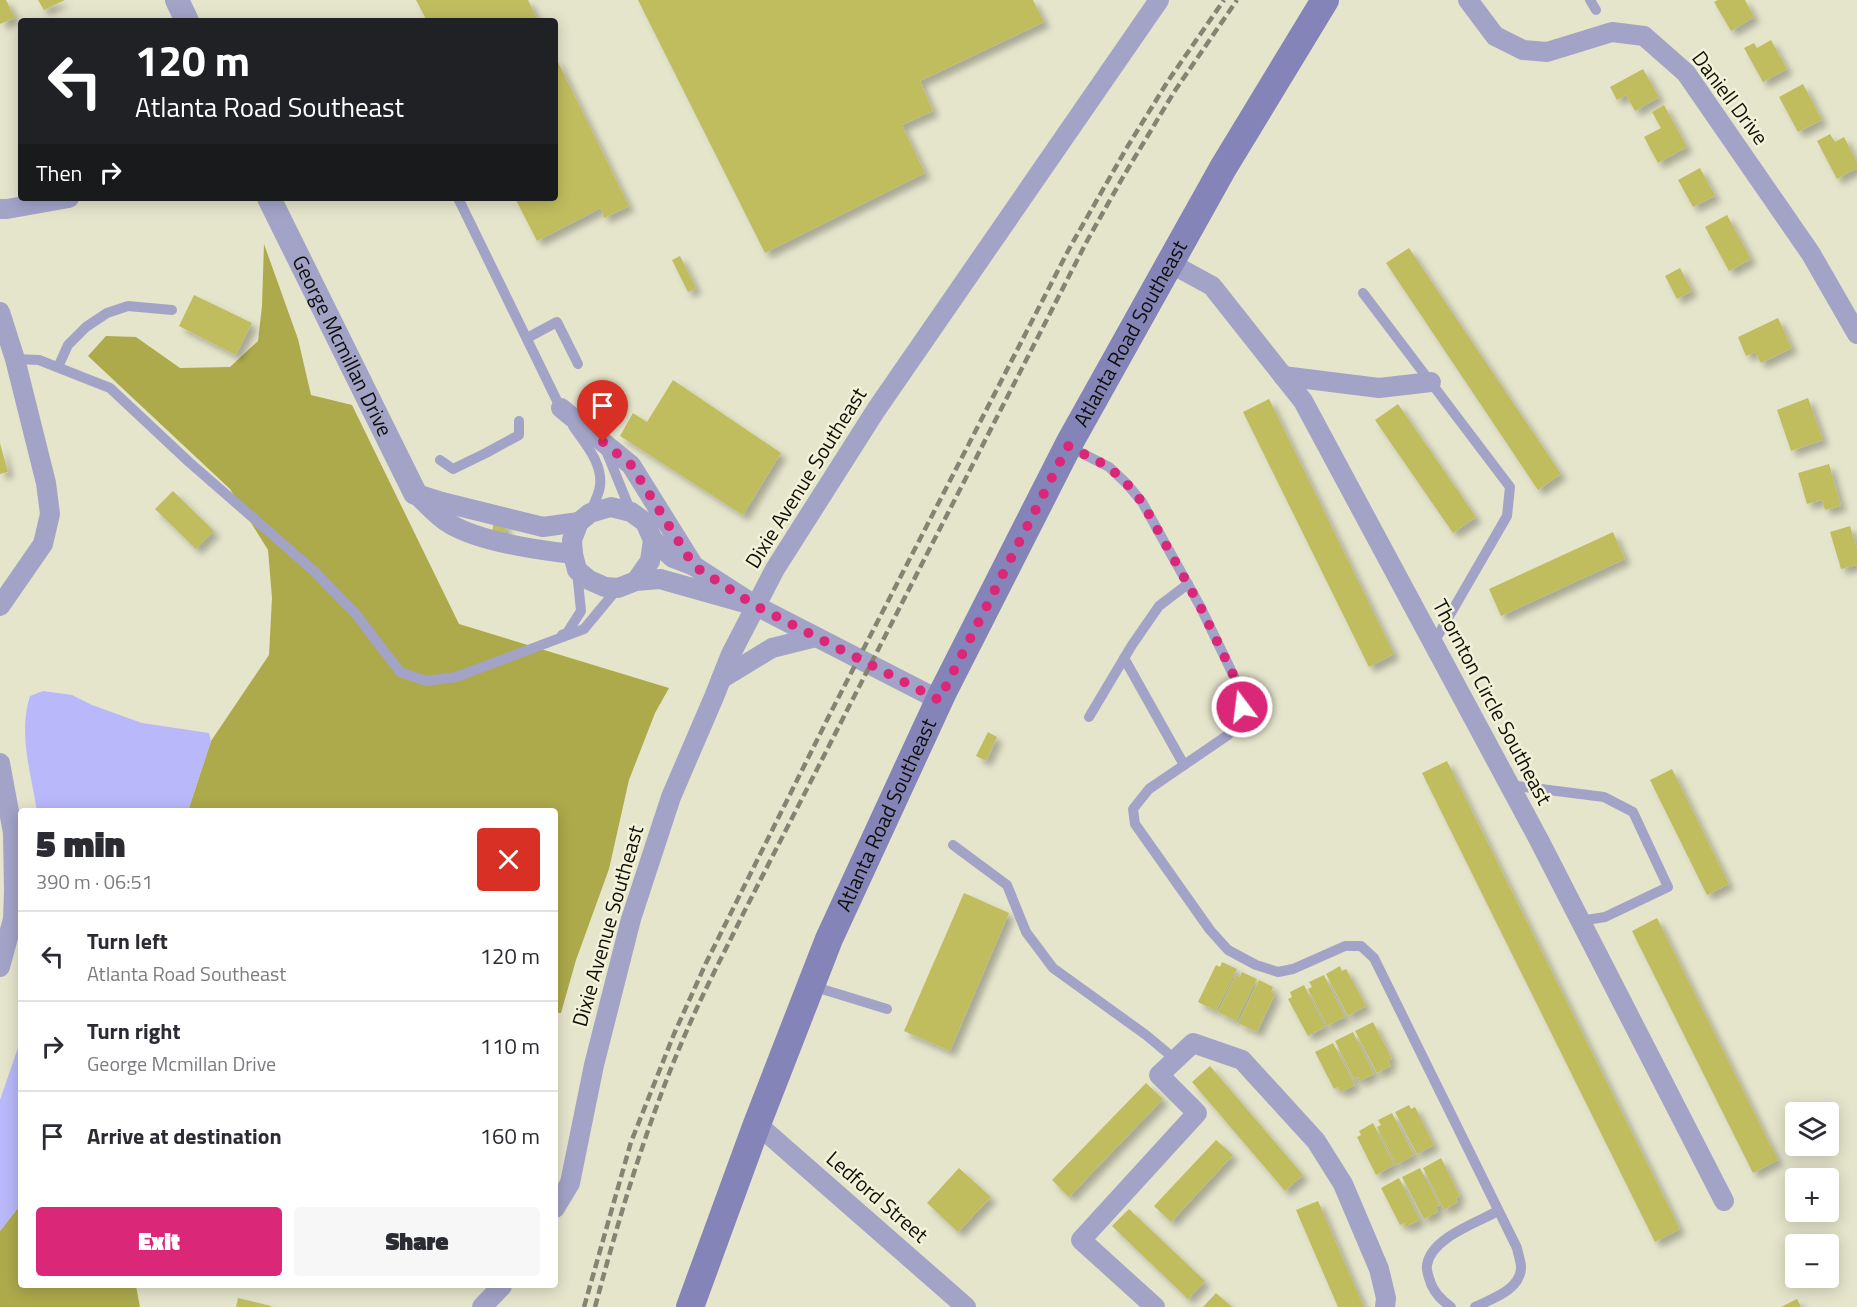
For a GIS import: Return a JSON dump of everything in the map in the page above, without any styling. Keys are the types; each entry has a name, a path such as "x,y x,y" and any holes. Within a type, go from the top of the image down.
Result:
{"main road":[{"name":"Atlanta Road Southeast","path":"690,1307 757,1124 829,939 939,700 1068,446 1223,168 1325,0"}],"street":[{"path":"177,0 186,18"},
{"name":"Dixie Avenue Southeast","path":"558,1203 570,1183 594,1065 631,919 671,797 730,654 775,569 876,410 1159,0"},
{"name":"Daniell Drive","path":"1468,0 1495,36 1523,50 1546,52 1611,32 1644,36 1686,74 1811,254 1857,334"},
{"path":"0,208 7,209 39,201"},
{"name":"George Mcmillan Drive","path":"270,201 415,493 447,523 468,533 539,550 575,562 589,580 605,587 660,579 756,606"},
{"name":"Thornton Circle Southeast","path":"1170,263 1212,286 1303,401 1509,784 1724,1201"},
{"path":"0,312 15,358 46,483 50,514 43,544 0,606"},
{"path":"1283,376 1379,388 1431,382"},
{"name":"George Mcmillan Drive","path":"561,408 631,465 694,566"},
{"path":"415,493 543,527 585,518 611,507 631,512"},
{"name":"George Mcmillan Drive","path":"631,512 645,522 653,540 673,558 694,566 756,606 939,700"},
{"path":"575,562 572,540 585,518"},
{"path":"627,585 650,561 653,540"},
{"path":"721,679 772,648 816,637"},
{"path":"0,763 13,833 14,891 12,919 0,967"},
{"path":"1147,1304 1081,1240 1197,1113 1159,1076 1193,1043 1242,1060 1316,1141 1343,1184 1379,1269 1386,1299 1385,1307"},
{"name":"Ledford Street","path":"757,1124 966,1307"},
{"path":"482,1307 500,1288"}],"lane":[{"path":"459,201 561,408 594,455 601,473 600,488 585,518"},
{"path":"1363,293 1510,487 1507,516 1434,644"},
{"path":"58,367 68,345 86,327 107,313 128,306 172,310"},
{"path":"527,338 557,322 579,364"},
{"path":"15,358 39,360 110,388 189,462 314,571 355,613 400,672 426,681 456,677 584,629 627,585"},
{"path":"440,460 453,469 486,453 519,435 519,421"},
{"path":"603,442 631,512"},
{"path":"1068,446 1109,467 1142,502 1188,585 1240,689 1242,707 1238,722 1228,735 1149,789 1133,809 1135,824 1149,847 1210,930 1228,950 1256,965 1278,972 1293,969 1345,946 1361,946 1374,958 1516,1248 1521,1268 1516,1282 1505,1293 1475,1307"},
{"path":"456,677 567,633 581,610 575,562"},
{"path":"1089,717 1124,658 1159,606 1188,585"},
{"path":"1124,658 1184,765"},
{"path":"1509,784 1604,797 1633,812 1668,887 1605,917 1580,921"},
{"path":"953,846 1007,885 1026,932 1053,968 1146,1035 1176,1060"},
{"path":"811,985 887,1009"},
{"path":"1451,1307 1443,1302 1431,1285 1426,1267 1432,1250 1444,1239 1498,1211"}],"shaded area":[{"path":"264,244 298,339 311,395 352,405 459,624 669,688 655,713 629,780 609,869 576,960 561,1013 558,1013 558,808 189,808 211,741 269,655 272,598 268,550 230,489 88,356 106,336 136,337 180,368 230,367 258,341 262,306"},
{"path":"18,1208 18,1288 136,1288 140,1307 0,1307 0,1231"}],"water":[{"path":"43,691 72,695 92,705 142,723 209,733 211,741 189,808 36,808 25,739 30,696"},
{"path":"18,1048 18,1208 0,1231 0,1100"}],"building":[{"path":"0,0 6,0 15,18 0,24"},
{"path":"38,0 65,0 44,10"},
{"path":"416,0 528,0 537,18 425,18"},
{"path":"638,0 1033,0 1044,22 920,81 933,111 902,125 925,173 765,253"},
{"path":"1745,0 1754,17 1731,31 1714,2"},
{"path":"1771,40 1787,69 1763,82 1744,48 1754,43 1757,48"},
{"path":"558,62 629,206 604,218 601,208 537,241 517,201 558,201"},
{"path":"1643,69 1659,97 1635,111 1626,95 1617,100 1610,87"},
{"path":"1803,84 1822,120 1798,132 1779,97"},
{"path":"1664,105 1687,147 1658,163 1644,137 1661,128 1652,112"},
{"path":"1830,134 1835,142 1844,137 1857,162 1857,168 1837,179 1817,141"},
{"path":"1700,168 1715,196 1693,207 1678,180"},
{"path":"1727,215 1751,259 1729,271 1705,227"},
{"path":"1409,248 1561,474 1538,490 1386,263"},
{"path":"680,256 696,288 688,292 672,260"},
{"path":"1680,268 1692,291 1677,299 1665,276"},
{"path":"194,295 252,323 236,355 179,326"},
{"path":"1778,318 1792,348 1761,363 1755,352 1746,356 1738,337"},
{"path":"673,380 781,453 743,515 620,436 633,413 647,422"},
{"path":"1808,398 1823,440 1791,451 1777,410"},
{"path":"1269,399 1394,654 1369,667 1243,412"},
{"path":"1398,404 1476,517 1453,533 1375,420"},
{"path":"0,443 8,472 0,474"},
{"path":"1829,464 1841,506 1825,510 1822,500 1807,504 1798,473"},
{"path":"173,491 214,531 196,549 155,509"},
{"path":"494,521 506,523 504,535 492,532"},
{"path":"1850,526 1857,549 1857,565 1841,569 1830,532"},
{"path":"1613,532 1625,559 1501,616 1489,589"},
{"path":"988,732 997,737 986,761 976,756"},
{"path":"1447,761 1680,1229 1655,1242 1422,773"},
{"path":"1672,769 1729,884 1707,895 1650,780"},
{"path":"964,893 1009,913 950,1051 904,1031"},
{"path":"1657,918 1778,1160 1753,1173 1632,931"},
{"path":"1222,962 1237,969 1216,1011 1198,1002 1216,965 1220,967"},
{"path":"1340,966 1342,971 1346,969 1366,1006 1348,1016 1326,974"},
{"path":"1242,972 1257,979 1236,1021 1218,1012 1236,975 1240,977"},
{"path":"1324,975 1345,1017 1327,1026 1308,989 1312,987 1309,982"},
{"path":"1259,980 1273,987 1271,992 1275,994 1257,1032 1238,1023"},
{"path":"1304,985 1325,1027 1308,1036 1288,999 1292,997 1290,992"},
{"path":"1373,1022 1392,1059 1388,1061 1391,1066 1377,1073 1355,1031"},
{"path":"1353,1032 1374,1074 1360,1081 1358,1077 1354,1079 1335,1041"},
{"path":"1333,1043 1355,1085 1341,1092 1338,1087 1334,1089 1315,1052"},
{"path":"1210,1066 1303,1175 1285,1191 1192,1082"},
{"path":"1146,1083 1163,1099 1069,1197 1052,1180"},
{"path":"1409,1105 1411,1109 1415,1107 1434,1145 1417,1154 1395,1112"},
{"path":"1392,1113 1414,1155 1396,1165 1377,1127 1381,1125 1378,1120"},
{"path":"1373,1123 1394,1165 1376,1175 1357,1137 1361,1135 1359,1131"},
{"path":"1216,1140 1233,1155 1171,1222 1154,1206"},
{"path":"1441,1158 1460,1196 1456,1198 1458,1202 1444,1210 1423,1168"},
{"path":"959,1168 991,1197 958,1232 927,1203"},
{"path":"1420,1168 1440,1205 1436,1207 1438,1212 1424,1219 1402,1177"},
{"path":"1399,1178 1420,1220 1406,1227 1404,1223 1400,1225 1381,1188"},
{"path":"1318,1201 1364,1307 1338,1307 1296,1210"},
{"path":"1129,1209 1205,1281 1188,1299 1112,1226"},
{"path":"1216,1293 1232,1307 1203,1307"},
{"path":"238,1298 271,1306 271,1307 236,1307"},
{"path":"1797,1299 1801,1307 1781,1307"}],"railway":[{"path":"584,1307 631,1142 674,1034 706,963 829,716 1069,249 1168,81 1224,0"},
{"path":"595,1307 649,1126 676,1056 710,981 1087,241 1174,92 1237,0"}],"route":[{"path":"603,442 631,465 694,566 756,606 939,700 1068,446 1109,467 1142,502 1200,606 1240,689 1242,707"}]}
